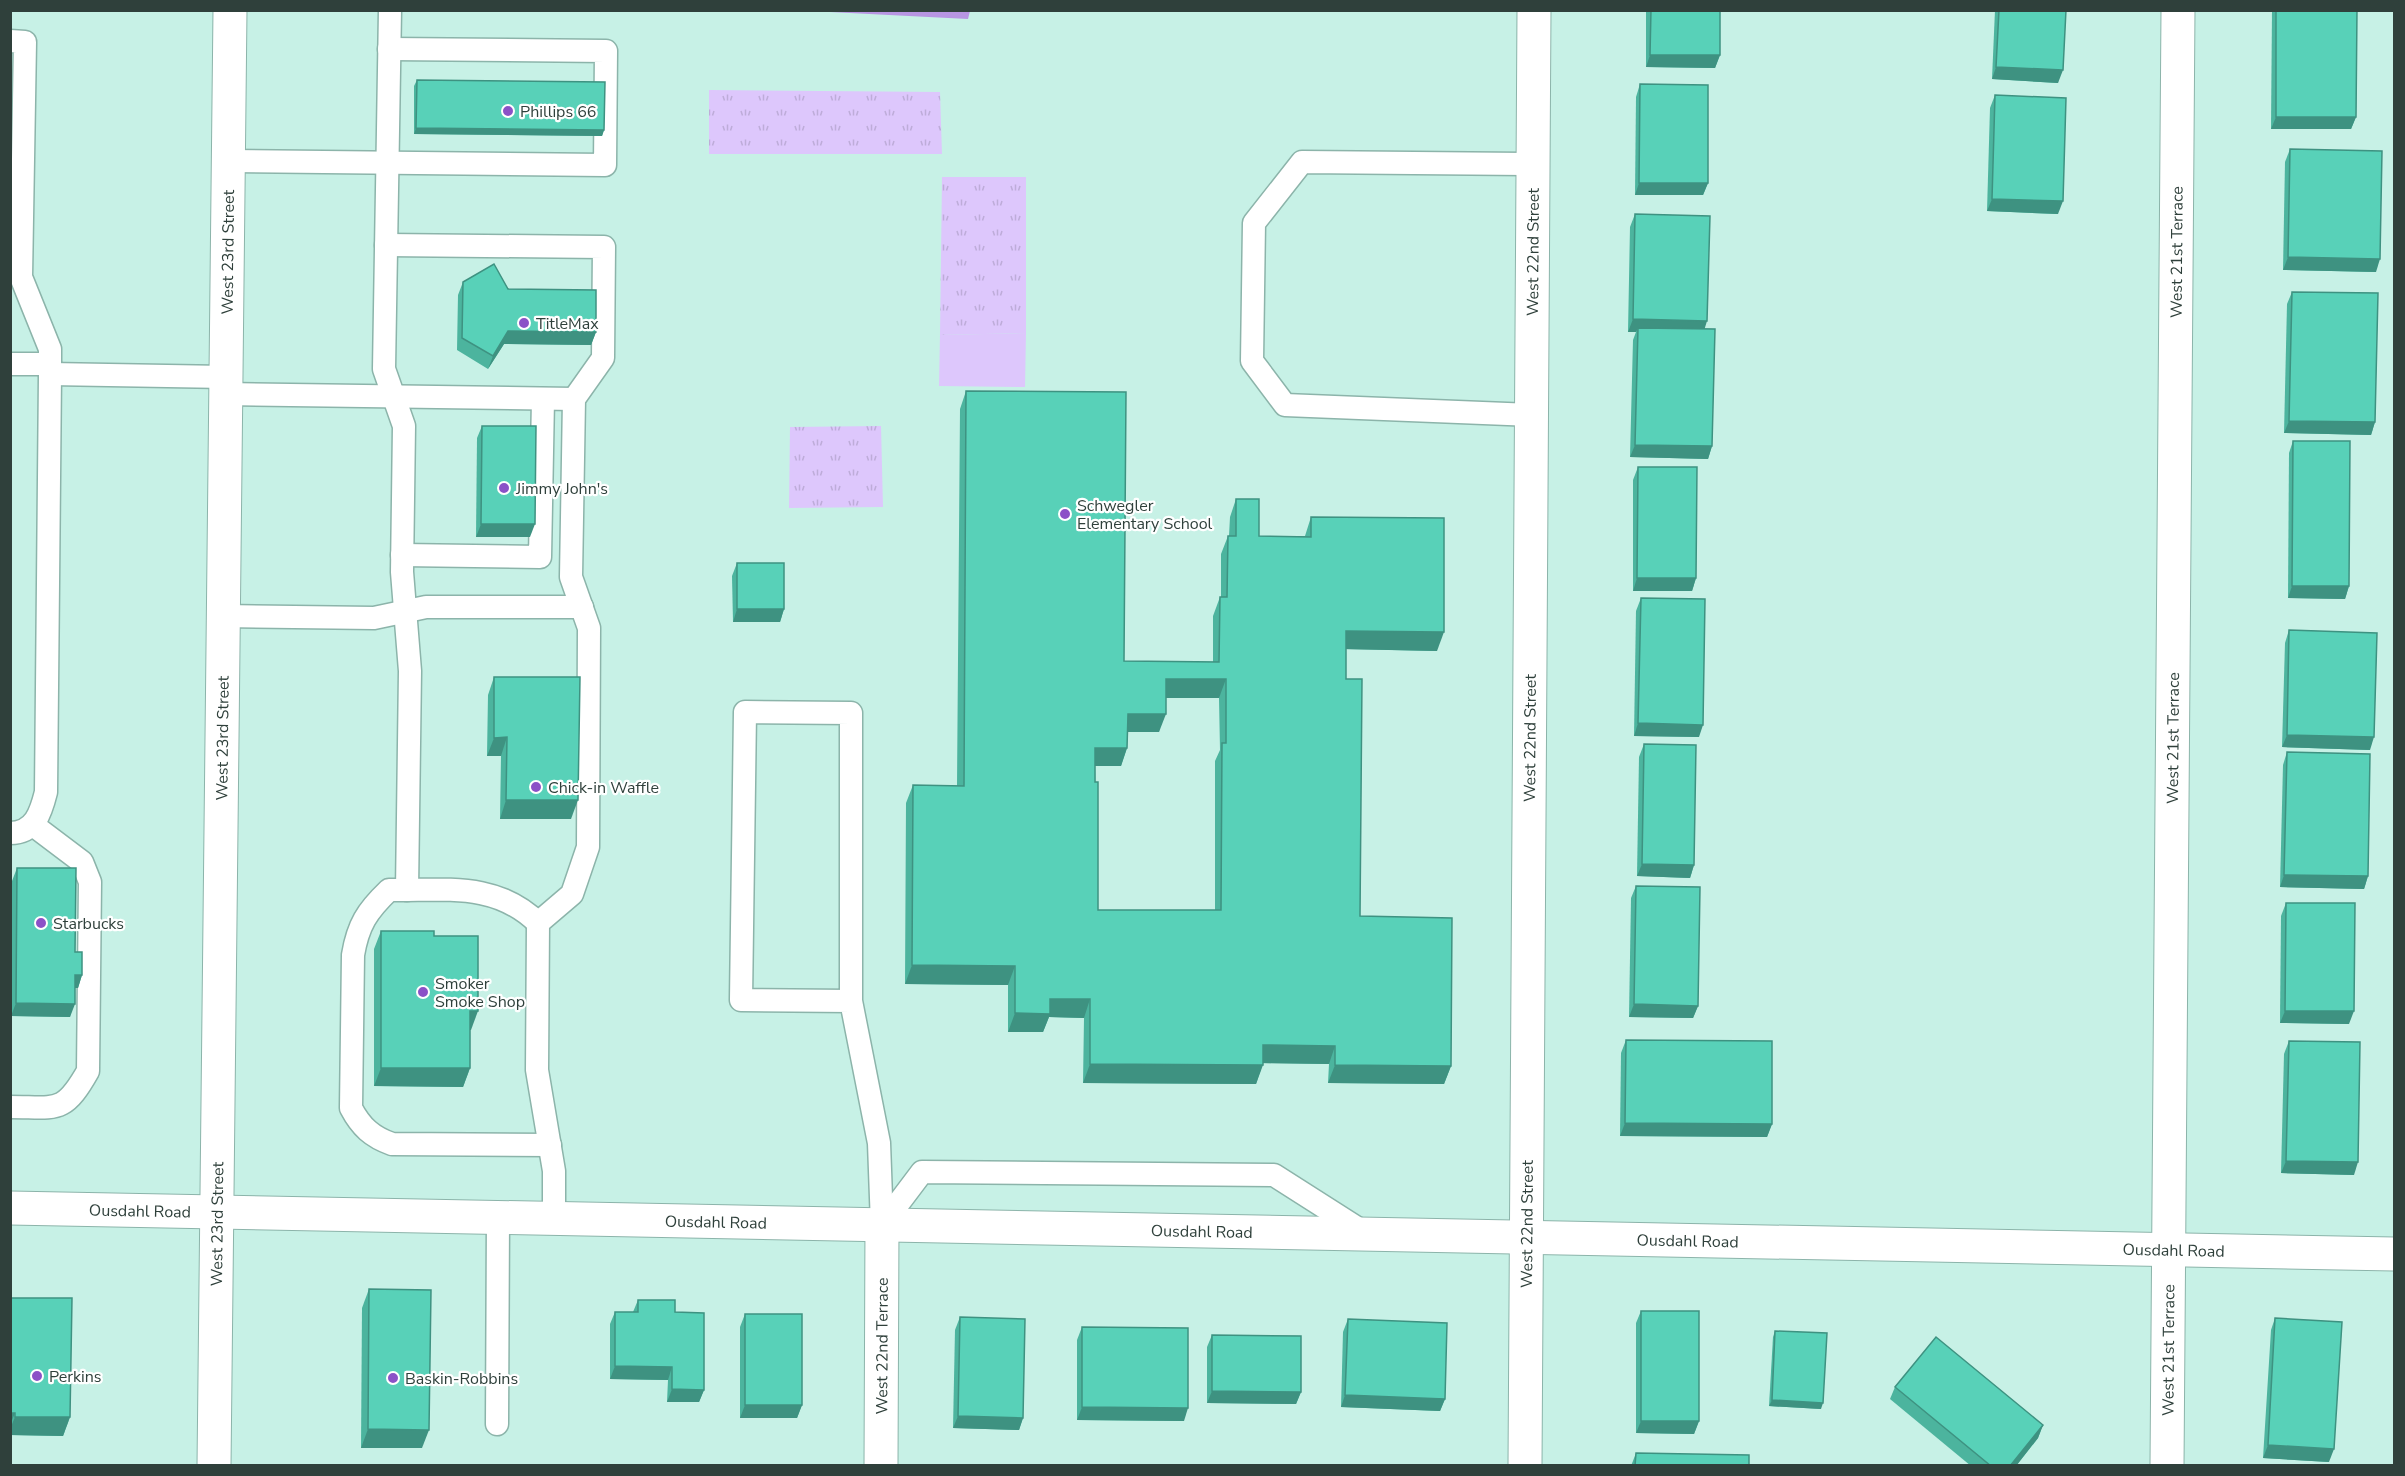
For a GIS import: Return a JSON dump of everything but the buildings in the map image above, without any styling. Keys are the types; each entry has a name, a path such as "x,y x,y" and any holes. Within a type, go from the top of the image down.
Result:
{"street":[{"name":"West 23rd Street","path":"214,1466 230,10"},
{"name":"West 22nd Street","path":"1525,1466 1534,10"},
{"name":"West 21st Terrace","path":"2167,1466 2178,10"},
{"name":"Ousdahl Road","path":"10,1208 2394,1254"},
{"name":"West 22nd Terrace","path":"880,1466 882,1225"}],"lane":[{"path":"390,10 384,369 404,426 402,555 404,611 410,672 407,890"},
{"path":"10,41 25,42 20,299 50,349 46,792 41,814 33,825 19,833 10,833"},
{"path":"228,161 605,165 606,51 389,49"},
{"path":"1531,415 1285,405 1252,361 1252,350 1254,222 1302,162 1533,164"},
{"path":"386,245 604,247 603,358 574,399 571,577 589,628 588,847 572,894 538,922"},
{"path":"10,364 226,386 394,397 574,399"},
{"path":"402,555 540,557 543,399"},
{"path":"223,616 374,618 426,607 582,607"},
{"path":"850,1001 741,1000 745,712 851,712 850,1001 879,1143 882,1225"},
{"path":"10,1107 56,1107 74,1096 88,1071 90,882 82,862 33,825"},
{"path":"550,1145 392,1144 375,1138 358,1122 351,1108 353,955 357,930 372,906 389,890 476,891 503,897 523,908 538,922 537,1070 550,1145 554,1171 554,1218"},
{"path":"882,1225 922,1172 1274,1175 1367,1234"},
{"path":"497,1424 498,1217"}],"green space":[{"path":"709,90 940,92 942,154 709,154"},
{"path":"942,177 1026,177 1026,333 940,335"},
{"path":"1026,333 1025,387 939,386 940,335"},
{"path":"881,426 883,507 789,508 790,427"}],"shaded area":[{"path":"810,11 970,11 968,19"}],"place":[{"name":"Phillips 66","path":"508,111"},
{"name":"TitleMax","path":"524,323"},
{"name":"Jimmy John's","path":"504,488"},
{"name":"Schwegler Elementary School","path":"1065,514"},
{"name":"Chick-in Waffle","path":"536,787"},
{"name":"Starbucks","path":"41,923"},
{"name":"Smoker Smoke Shop","path":"423,992"},
{"name":"Perkins","path":"37,1376"},
{"name":"Baskin-Robbins","path":"393,1378"}]}
